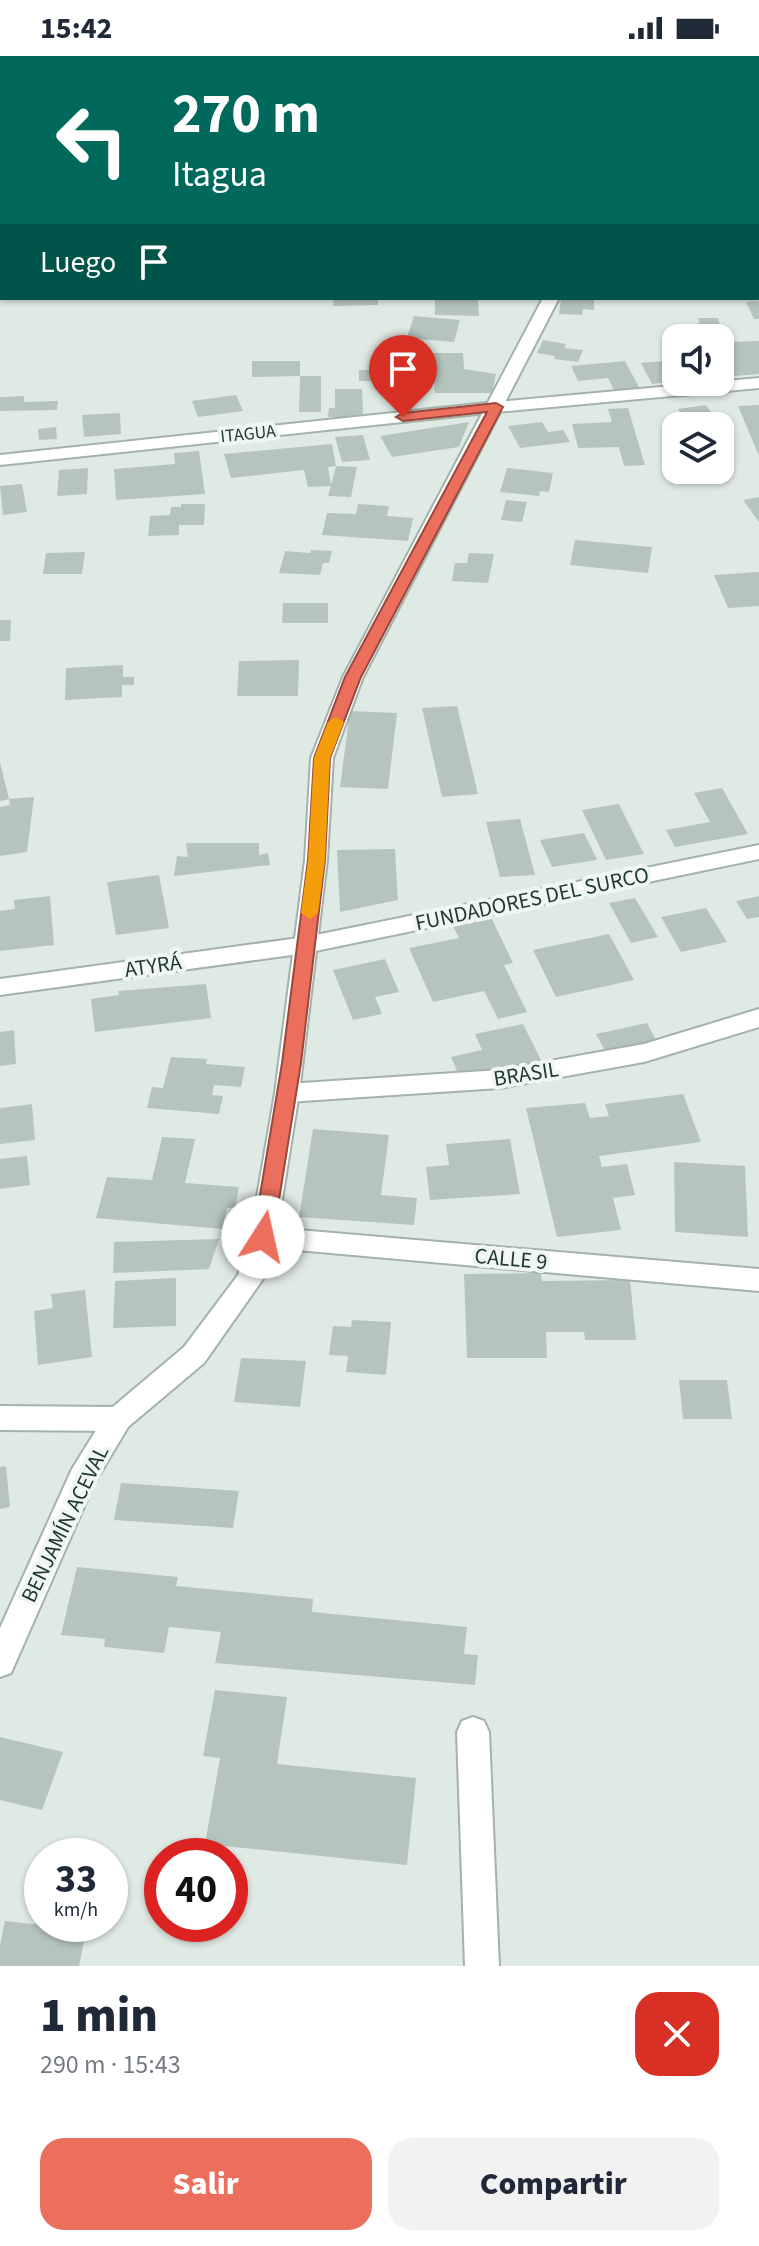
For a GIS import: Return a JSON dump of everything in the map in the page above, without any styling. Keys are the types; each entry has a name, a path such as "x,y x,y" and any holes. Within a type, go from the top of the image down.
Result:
{"street":[{"name":"BENJAMÍN ACEVAL","path":"0,1663 82,1478 118,1419 194,1355 250,1279 263,1237 287,1093 316,860 322,758 353,677 550,300"},
{"name":"ITAGUA","path":"0,460 496,407 759,383"},
{"name":"FUNDADORES DEL SURCO","path":"306,945 759,852"},
{"name":"ATYRÁ","path":"0,987 306,945"},
{"name":"BRASIL","path":"287,1093 500,1079 644,1053 759,1018"},
{"name":"CALLE 9","path":"263,1237 759,1280"},
{"path":"0,1418 118,1419"},
{"path":"473,1732 482,1966"}],"building":[{"path":"334,300 378,300 378,305 333,306"},
{"path":"435,300 478,300 479,316 435,315"},
{"path":"561,300 594,300 594,310 583,309 582,315 559,314"},
{"path":"759,301 759,319 754,319 746,302"},
{"path":"414,316 460,320 454,342 407,338"},
{"path":"698,318 718,318 720,324 700,324"},
{"path":"543,340 566,344 564,348 583,350 578,362 537,353"},
{"path":"759,341 759,374 734,376 734,342"},
{"path":"422,353 463,353 464,369 496,374 492,393 435,393 433,370 407,370 406,360 423,360"},
{"path":"252,361 300,361 300,376 252,377"},
{"path":"625,361 640,389 615,392 608,378 578,381 571,366"},
{"path":"662,361 662,383 652,384 641,363"},
{"path":"359,370 388,370 388,381 359,381"},
{"path":"300,376 321,376 321,412 299,412"},
{"path":"335,389 362,389 363,417 328,417 329,408 335,408"},
{"path":"236,395 243,411 198,417 192,401"},
{"path":"24,396 24,402 58,401 57,410 0,411 0,397"},
{"path":"706,405 711,412 680,412 678,409"},
{"path":"759,405 759,456 738,406"},
{"path":"628,408 645,465 624,466 619,447 578,448 572,424 612,422 608,409"},
{"path":"120,413 121,434 84,437 82,415"},
{"path":"469,422 459,447 392,457 380,436"},
{"path":"542,422 548,432 563,430 570,442 520,448 508,426"},
{"path":"56,427 57,439 39,440 38,429"},
{"path":"363,435 370,460 342,462 335,437"},
{"path":"332,444 336,466 328,467 331,486 308,487 304,470 231,478 224,454"},
{"path":"199,451 205,494 116,500 114,469 175,464 174,453"},
{"path":"336,466 357,467 351,497 328,496"},
{"path":"88,468 87,494 57,496 59,470"},
{"path":"507,468 553,473 549,492 540,491 539,496 500,492"},
{"path":"22,484 27,512 3,515 0,486"},
{"path":"759,497 759,522 743,500"},
{"path":"506,500 527,502 522,522 501,520"},
{"path":"181,504 205,504 204,525 179,525 179,535 148,536 150,516 170,515 171,507 181,507"},
{"path":"358,504 389,506 387,516 413,518 408,541 322,535 327,513 356,514"},
{"path":"575,540 652,547 648,573 570,565"},
{"path":"311,550 332,551 329,563 323,563 320,575 279,573 285,551 310,553"},
{"path":"85,552 82,574 43,574 46,553"},
{"path":"469,553 494,554 488,583 452,581 455,563 467,563"},
{"path":"759,572 759,606 728,608 714,575"},
{"path":"283,603 328,603 328,623 282,623"},
{"path":"0,620 11,620 10,641 0,641"},
{"path":"299,660 298,696 237,696 239,661"},
{"path":"123,665 123,677 134,677 134,685 122,685 122,697 65,700 66,668"},
{"path":"457,706 478,794 442,797 422,708"},
{"path":"350,711 397,713 388,789 340,787"},
{"path":"0,762 9,799 0,801"},
{"path":"722,788 748,834 675,847 666,830 710,822 694,793"},
{"path":"34,797 27,852 0,856 0,807 10,805 9,799"},
{"path":"619,804 644,854 606,860 582,810"},
{"path":"520,819 535,875 500,877 486,822"},
{"path":"584,833 597,860 552,867 540,840"},
{"path":"186,843 259,843 259,855 268,853 270,865 174,876 177,856 188,857"},
{"path":"395,849 398,900 340,912 337,850"},
{"path":"159,875 169,928 116,935 107,882"},
{"path":"50,896 54,945 0,951 0,911 15,909 14,900"},
{"path":"759,896 759,917 747,919 736,901"},
{"path":"635,898 658,937 631,943 609,903"},
{"path":"706,908 727,942 681,952 661,917"},
{"path":"492,919 513,963 504,965 527,1012 498,1019 484,991 433,1002 409,948 459,938 453,926"},
{"path":"609,934 634,980 556,997 533,950"},
{"path":"385,959 399,992 375,997 382,1014 353,1020 333,970"},
{"path":"206,984 211,1018 95,1032 91,999 119,995 118,991"},
{"path":"647,1023 659,1046 609,1058 596,1034"},
{"path":"523,1024 543,1064 462,1082 451,1057 482,1050 475,1034"},
{"path":"14,1030 16,1064 0,1066 0,1032"},
{"path":"171,1057 207,1059 206,1064 245,1067 241,1087 214,1085 212,1095 223,1096 219,1114 147,1108 152,1087 163,1088"},
{"path":"683,1094 701,1142 599,1156 602,1167 627,1164 635,1195 613,1198 621,1230 557,1237 526,1108 585,1103 590,1118 609,1116 605,1104"},
{"path":"32,1104 35,1140 0,1144 0,1108"},
{"path":"313,1129 389,1135 381,1195 417,1198 414,1225 299,1217"},
{"path":"162,1137 195,1139 185,1183 239,1187 235,1208 227,1208 222,1229 96,1218 107,1177 152,1180"},
{"path":"510,1139 520,1194 430,1200 426,1167 449,1165 446,1144"},
{"path":"27,1156 30,1185 0,1189 0,1159"},
{"path":"674,1162 745,1166 748,1237 675,1232"},
{"path":"219,1239 209,1269 113,1273 114,1242"},
{"path":"541,1273 542,1281 630,1280 636,1340 585,1340 584,1332 546,1332 547,1358 467,1358 464,1274"},
{"path":"176,1278 176,1326 113,1328 115,1281"},
{"path":"85,1290 92,1357 38,1365 34,1311 53,1308 51,1294"},
{"path":"352,1320 391,1322 386,1375 346,1372 348,1356 329,1355 333,1326 351,1327"},
{"path":"241,1358 306,1361 300,1407 234,1402"},
{"path":"679,1380 727,1380 732,1419 683,1419"},
{"path":"6,1466 10,1507 0,1509 0,1467"},
{"path":"121,1483 239,1491 233,1528 114,1520"},
{"path":"77,1567 178,1577 176,1586 313,1599 312,1612 467,1627 464,1654 478,1655 475,1685 215,1663 221,1632 169,1627 164,1653 104,1647 105,1639 61,1635"},
{"path":"215,1690 287,1697 277,1764 416,1778 407,1865 248,1848 248,1838 206,1838 220,1758 203,1756"},
{"path":"0,1737 63,1752 42,1810 0,1800"},
{"path":"5,1921 24,1923 24,1942 84,1942 79,1966 0,1966"}],"slow traffic":[{"path":"310,913 322,758 336,722"}],"route":[{"path":"263,1237 291,1063 316,860 322,758 353,677 496,407 403,417"}]}
